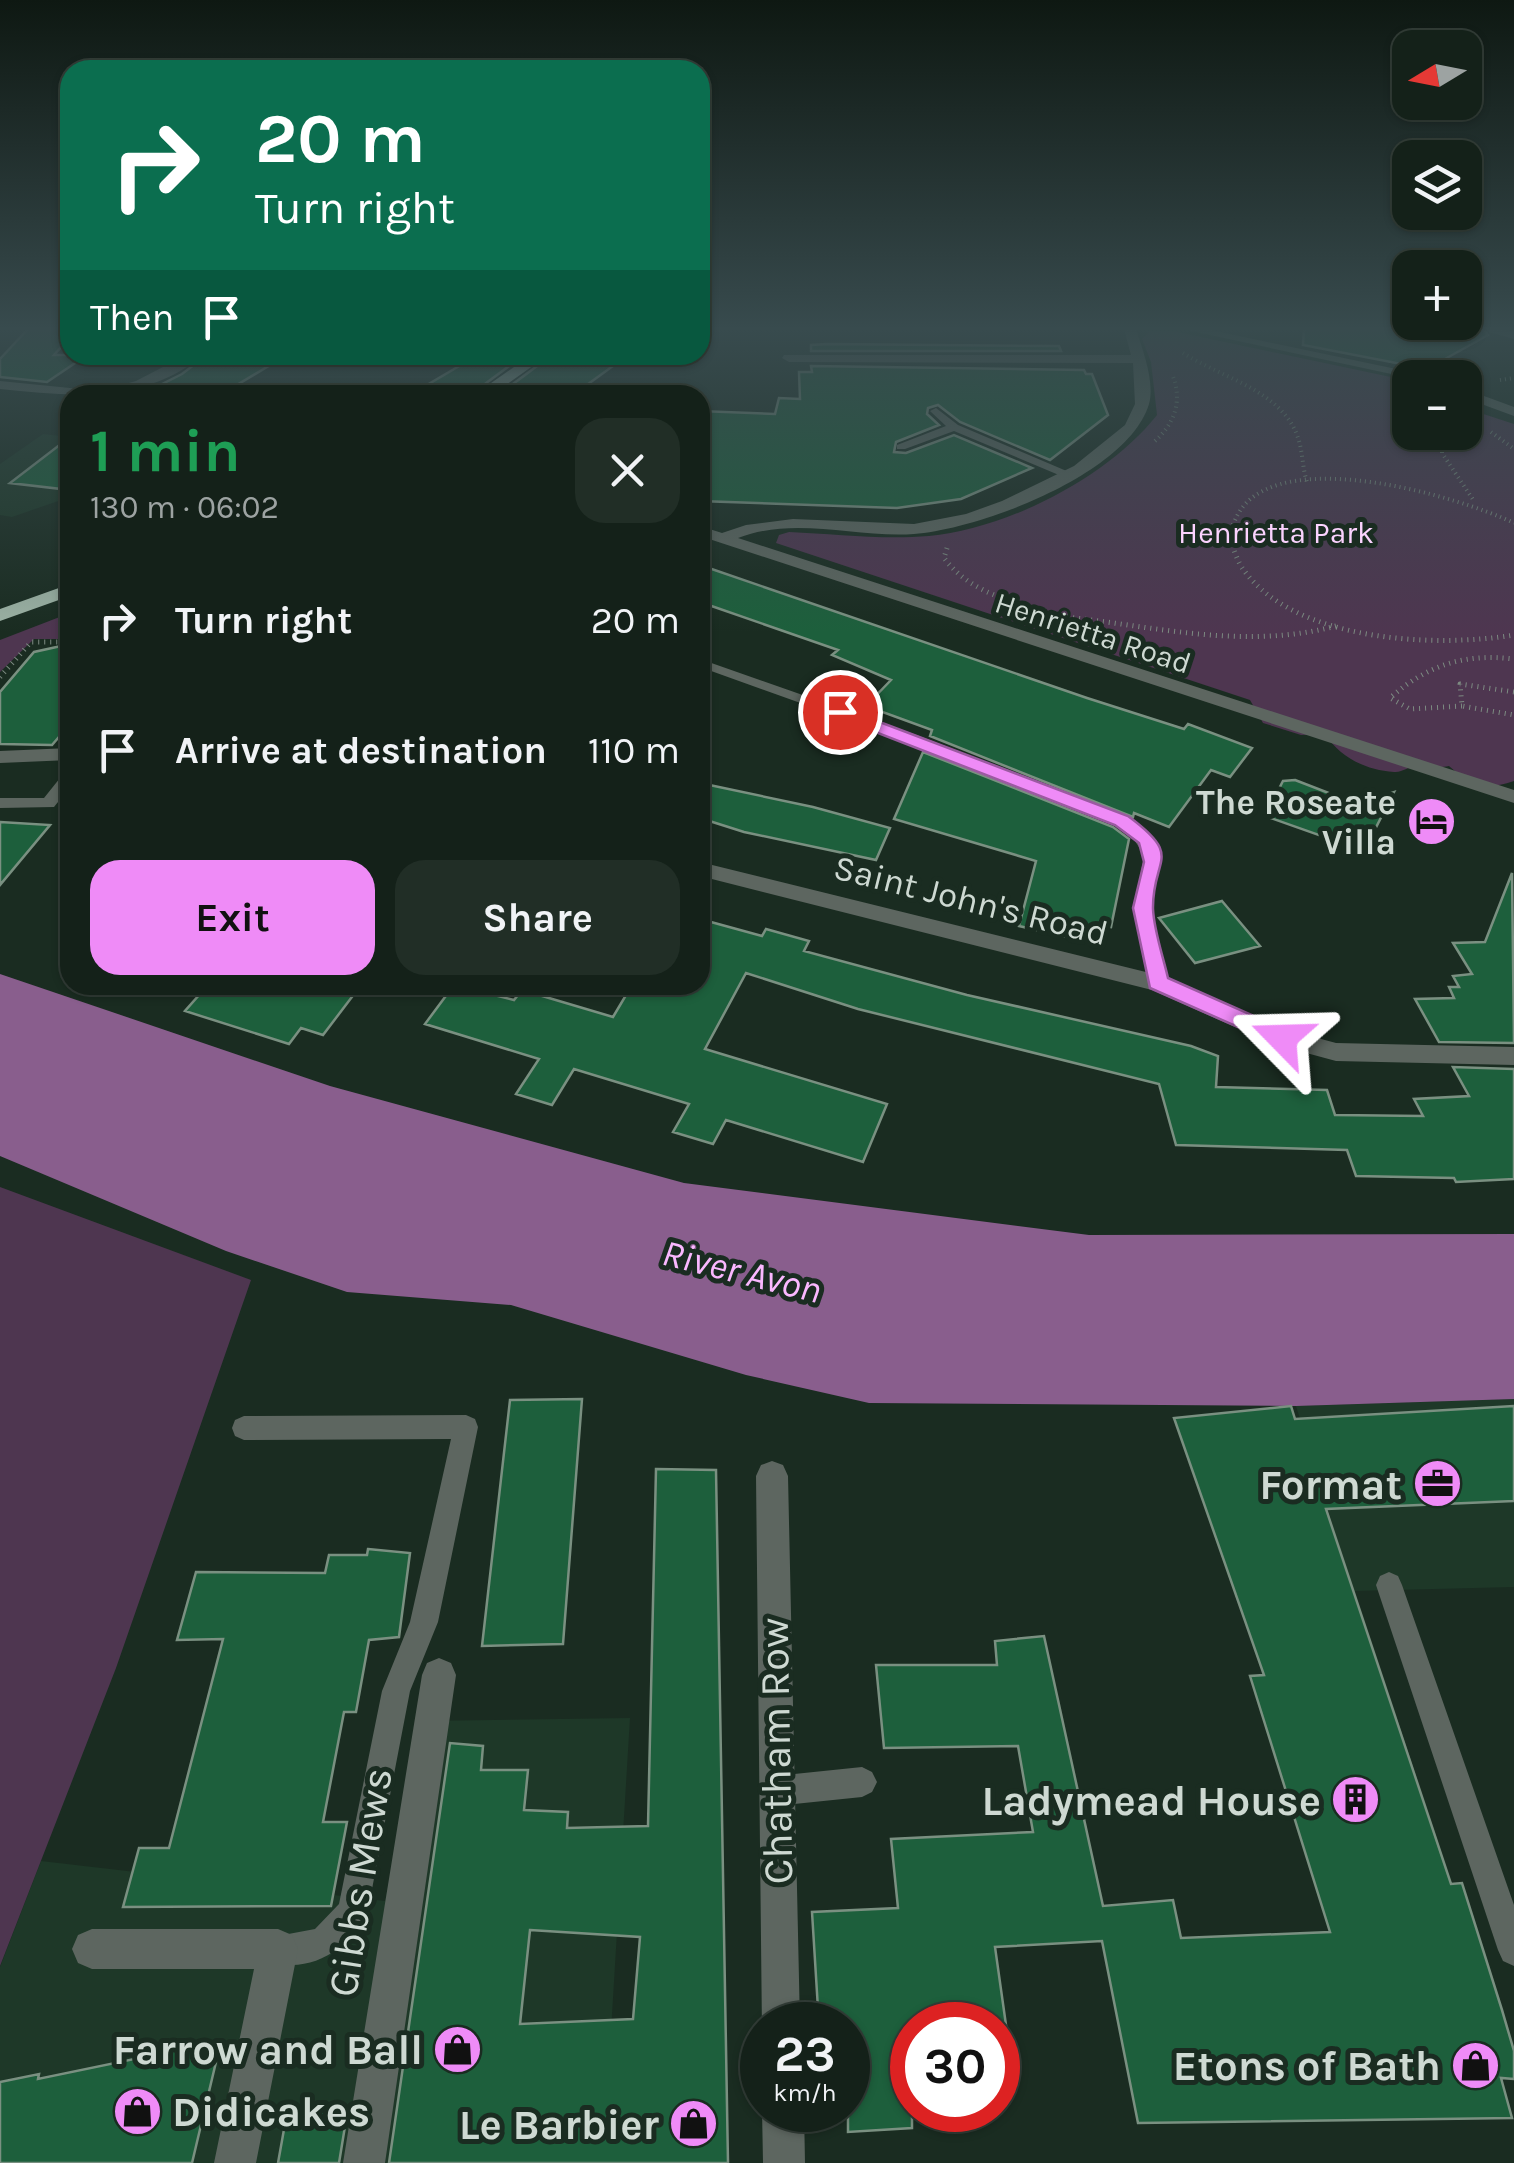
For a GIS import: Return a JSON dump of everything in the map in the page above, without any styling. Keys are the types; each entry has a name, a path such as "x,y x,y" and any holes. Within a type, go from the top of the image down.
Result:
{"highway":[{"path":"0,616 60,594"}],"street":[{"path":"724,538 736,532 784,526 937,527 978,517 1070,475 1114,443 1124,430"},
{"name":"Henrietta Road","path":"710,534 1036,644 1514,797"},
{"path":"0,758 60,755"},
{"name":"Saint John's Road","path":"710,871 1158,983 1282,1038 1336,1052 1514,1056"},
{"name":"Chatham Row","path":"772,1476 779,2002"},
{"name":"Gibbs Mews","path":"364,2163 440,1675"},
{"path":"92,1949 278,1949 235,2163"},
{"path":"783,2132 784,2163"}],"lane":[{"path":"901,447 946,430"},
{"path":"961,430 1070,475"},
{"path":"710,666 909,736 1122,820 1148,840 1154,862 1143,908 1158,983"},
{"path":"0,802 48,803 60,789"},
{"path":"244,1428 466,1427 424,1622 396,1691 353,1910 337,1936 317,1946 278,1949"},
{"path":"1389,1585 1514,1950"},
{"path":"774,1791 862,1782"}],"path":[{"path":"1295,430 1308,482"},
{"path":"1442,450 1478,505"},
{"path":"1514,523 1478,505 1424,488 1376,480 1308,482 1255,498 1238,510 1228,536 1238,564 1249,576 1276,598 1338,626 1408,640 1447,643 1514,635"},
{"path":"1036,644 1068,617 1242,639 1301,636 1338,626"},
{"path":"0,677 32,642 60,642"},
{"path":"1514,660 1484,656 1447,661 1412,677 1390,698 1410,709 1462,706 1514,714"},
{"path":"1462,706 1460,684 1514,692"}],"shaded area":[{"path":"43,434 60,436 60,500 12,517 0,515 0,464"},
{"path":"1514,1399 1514,1587 1353,1591 1296,1406"},
{"path":"630,1718 603,2163 0,2163 0,1967 41,1861 385,1901 423,1721"}],"green space":[{"name":"Henrietta Park","path":"1143,430 1392,430 1392,450 1482,450 1482,430 1514,430 1514,781 1479,785 1449,766 1417,765 1397,772 1373,768 1346,756 1325,734 1301,735 1263,723 1250,700 776,543 779,535 789,532 929,536 991,523 1054,496 1112,459"},
{"path":"60,617 60,639 34,639 0,672 0,640"},
{"path":"0,1187 251,1280 116,1668 0,1966"}],"water":[{"name":"River Avon","path":"0,974 330,1086 684,1183 1089,1235 1514,1234 1514,1399 1296,1406 869,1403 746,1375 511,1305 347,1292 226,1251 0,1156"}],"building":[{"path":"710,430 927,430 896,442 894,452 906,453 954,435 1032,468 961,499 897,508 710,501"},
{"path":"979,430 1089,430 1050,460"},
{"path":"60,445 60,489 10,483"},
{"path":"710,568 1087,698 1184,729 1188,724 1252,748 1230,777 1211,770 1169,827 1134,813 1133,817 930,736 932,730 866,706 891,680 832,655 838,650 710,605"},
{"path":"60,646 60,736 52,745 0,744 0,692 34,652"},
{"path":"923,752 1113,827 1129,839 1111,927 1098,925 1094,943 1019,926 1036,861 894,819"},
{"path":"1295,780 1357,804 1394,792 1364,851 1265,816 1283,781"},
{"path":"710,785 890,828 876,860 710,821"},
{"path":"0,822 50,825 0,885"},
{"path":"1512,873 1514,1043 1439,1042 1415,999 1454,998 1449,987 1459,987 1453,976 1472,974 1453,943 1485,942"},
{"path":"1222,901 1260,946 1195,963 1159,918"},
{"path":"710,922 762,936 766,929 809,941 804,951 967,995 1191,1046 1218,1056 1216,1087 1327,1090 1335,1115 1423,1116 1414,1099 1469,1096 1453,1067 1514,1069 1514,1179 1456,1182 1454,1178 1356,1176 1347,1150 1176,1145 1159,1084 858,1009 746,973 705,1049 887,1104 863,1162 726,1120 713,1144 673,1132 689,1104 574,1069 552,1105 516,1094 539,1059 425,1024 447,995 494,995 514,1000 518,995 539,995 613,1017 626,995 710,995"},
{"path":"199,995 353,995 323,1035 301,1028 289,1044 185,1011"},
{"path":"582,1399 563,1644 482,1646 510,1400"},
{"name":"Ladymead House","path":"1291,1406 1295,1419 1514,1406 1514,1501 1326,1509 1451,1884 1462,1883 1502,2010 1514,2051 1514,2079 1501,2078 1512,2118 1138,2123 1102,1941 995,1947 1003,2002 890,2002 890,2129 870,2131 870,2002 818,2002 812,1912 898,1908 891,1839 1033,1832 1018,1746 884,1748 876,1665 997,1665 995,1641 1044,1636 1103,1906 1173,1900 1181,1938 1330,1932 1250,1676 1264,1675 1174,1418"},
{"path":"656,1469 716,1470 728,2163 389,2163 450,1743 483,1746 481,1770 528,1770 524,1810 568,1812 567,1828 648,1826","holes":["530,1930 640,1937 633,2019 520,2024"]},
{"path":"368,1549 410,1553 399,1637 369,1640 356,1712 344,1712 323,1822 347,1822 331,1906 123,1907 139,1848 169,1848 223,1639 177,1640 196,1572 325,1573 329,1555 367,1555"},
{"path":"221,2041 192,2163 0,2163 0,2082 39,2074 38,2079"},
{"path":"288,2107 348,2108 339,2163 278,2163"}],"place":[{"name":"The Roseate Villa","path":"1431,822"},
{"name":"Format","path":"1437,1484"},
{"name":"Ladymead House","path":"1356,1800"},
{"name":"Farrow and Ball","path":"458,2049"},
{"name":"Etons of Bath","path":"1476,2065"},
{"name":"Didicakes","path":"137,2111"},
{"name":"Le Barbier","path":"694,2124"}],"route":[{"path":"840,712 1122,820 1148,840 1154,862 1143,908 1158,983 1282,1038"}]}
